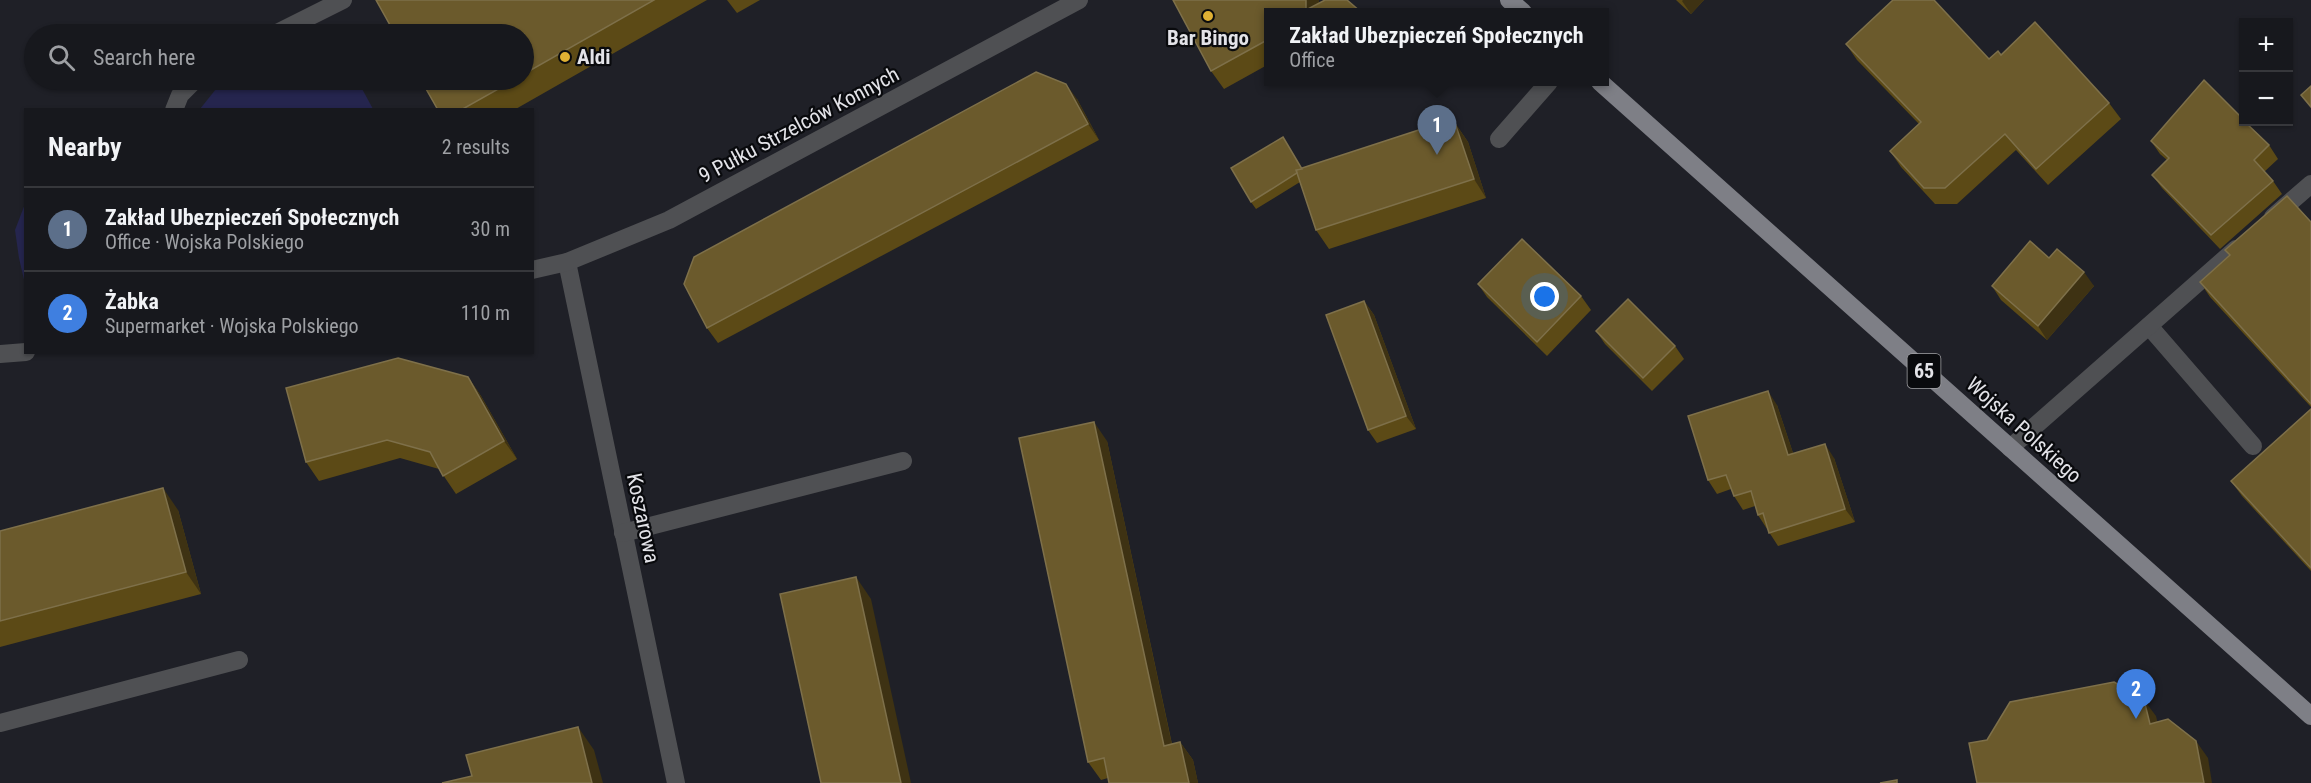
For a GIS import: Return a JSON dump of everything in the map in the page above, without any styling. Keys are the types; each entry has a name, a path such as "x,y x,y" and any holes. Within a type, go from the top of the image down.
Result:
{"main road":[{"name":"Wojska Polskiego","path":"1606,86 2311,716"}],"street":[{"path":"295,24 343,0"},
{"name":"9 Pułku Strzelców Konnych","path":"534,270 567,262 669,220 1078,0"},
{"path":"1499,140 1546,86"},
{"path":"175,108 180,95 185,90"},
{"path":"2010,448 2311,184"},
{"name":"Koszarowa","path":"567,262 676,783"},
{"path":"2149,326 2253,446"},
{"path":"0,354 24,352"},
{"path":"623,532 903,461"},
{"path":"0,723 239,660"}],"shaded area":[{"path":"215,90 363,90 372,108 201,108"},
{"path":"24,207 24,280 19,258 15,230"}],"building":[{"path":"376,0 654,0 534,68 534,24 389,24"},
{"path":"1173,0 1306,0 1306,8 1264,8 1264,42 1211,71"},
{"path":"1325,0 1347,0 1356,8 1310,8"},
{"path":"1893,0 1934,0 1989,59 1998,51 2001,55 2035,22 2109,103 2036,169 2005,134 1945,188 1924,188 1890,151 1921,122 1846,44"},
{"path":"1036,72 1066,84 1088,124 707,328 684,284 694,257"},
{"path":"2204,80 2239,115 2239,126 2249,126 2269,145 2254,160 2273,181 2211,235 2152,175 2169,158 2151,141"},
{"path":"2311,86 2311,107 2301,95"},
{"path":"427,90 496,90 465,108 437,108"},
{"path":"1455,123 1474,179 1316,230 1296,170 1431,126 1433,131"},
{"path":"1283,137 1302,169 1296,170 1297,173 1251,202 1231,168"},
{"path":"2287,196 2311,222 2311,404 2200,282 2230,255 2225,250"},
{"path":"1522,239 1581,296 1537,342 1478,284"},
{"path":"2030,241 2049,258 2057,249 2084,272 2038,326 1992,286"},
{"path":"1628,299 1675,346 1643,378 1596,331"},
{"path":"1364,301 1406,416 1368,430 1326,315"},
{"path":"398,358 468,377 504,441 443,476 430,452 387,440 306,462 286,388"},
{"path":"1768,391 1788,455 1825,444 1845,509 1769,533 1763,513 1758,515 1751,491 1734,496 1726,475 1708,480 1688,416"},
{"path":"2311,409 2311,568 2231,481"},
{"path":"1094,422 1164,746 1180,742 1189,783 1109,783 1104,758 1088,762 1019,438"},
{"path":"163,488 186,572 0,621 0,531"},
{"path":"856,577 901,783 821,783 780,594"},
{"path":"2114,682 2144,700 2150,724 2168,719 2196,741 2204,783 1977,783 1969,743 1987,740 2010,702"},
{"path":"578,727 592,783 442,783 472,776 466,755"},
{"path":"1897,780 1897,783 1880,783"}],"place":[{"name":"Bar Bingo","path":"1208,16"},
{"name":"Aldi","path":"565,57"},
{"name":"Zakład Ubezpieczeń Społecznych","path":"1437,155"},
{"name":"Żabka","path":"2136,719"}]}
